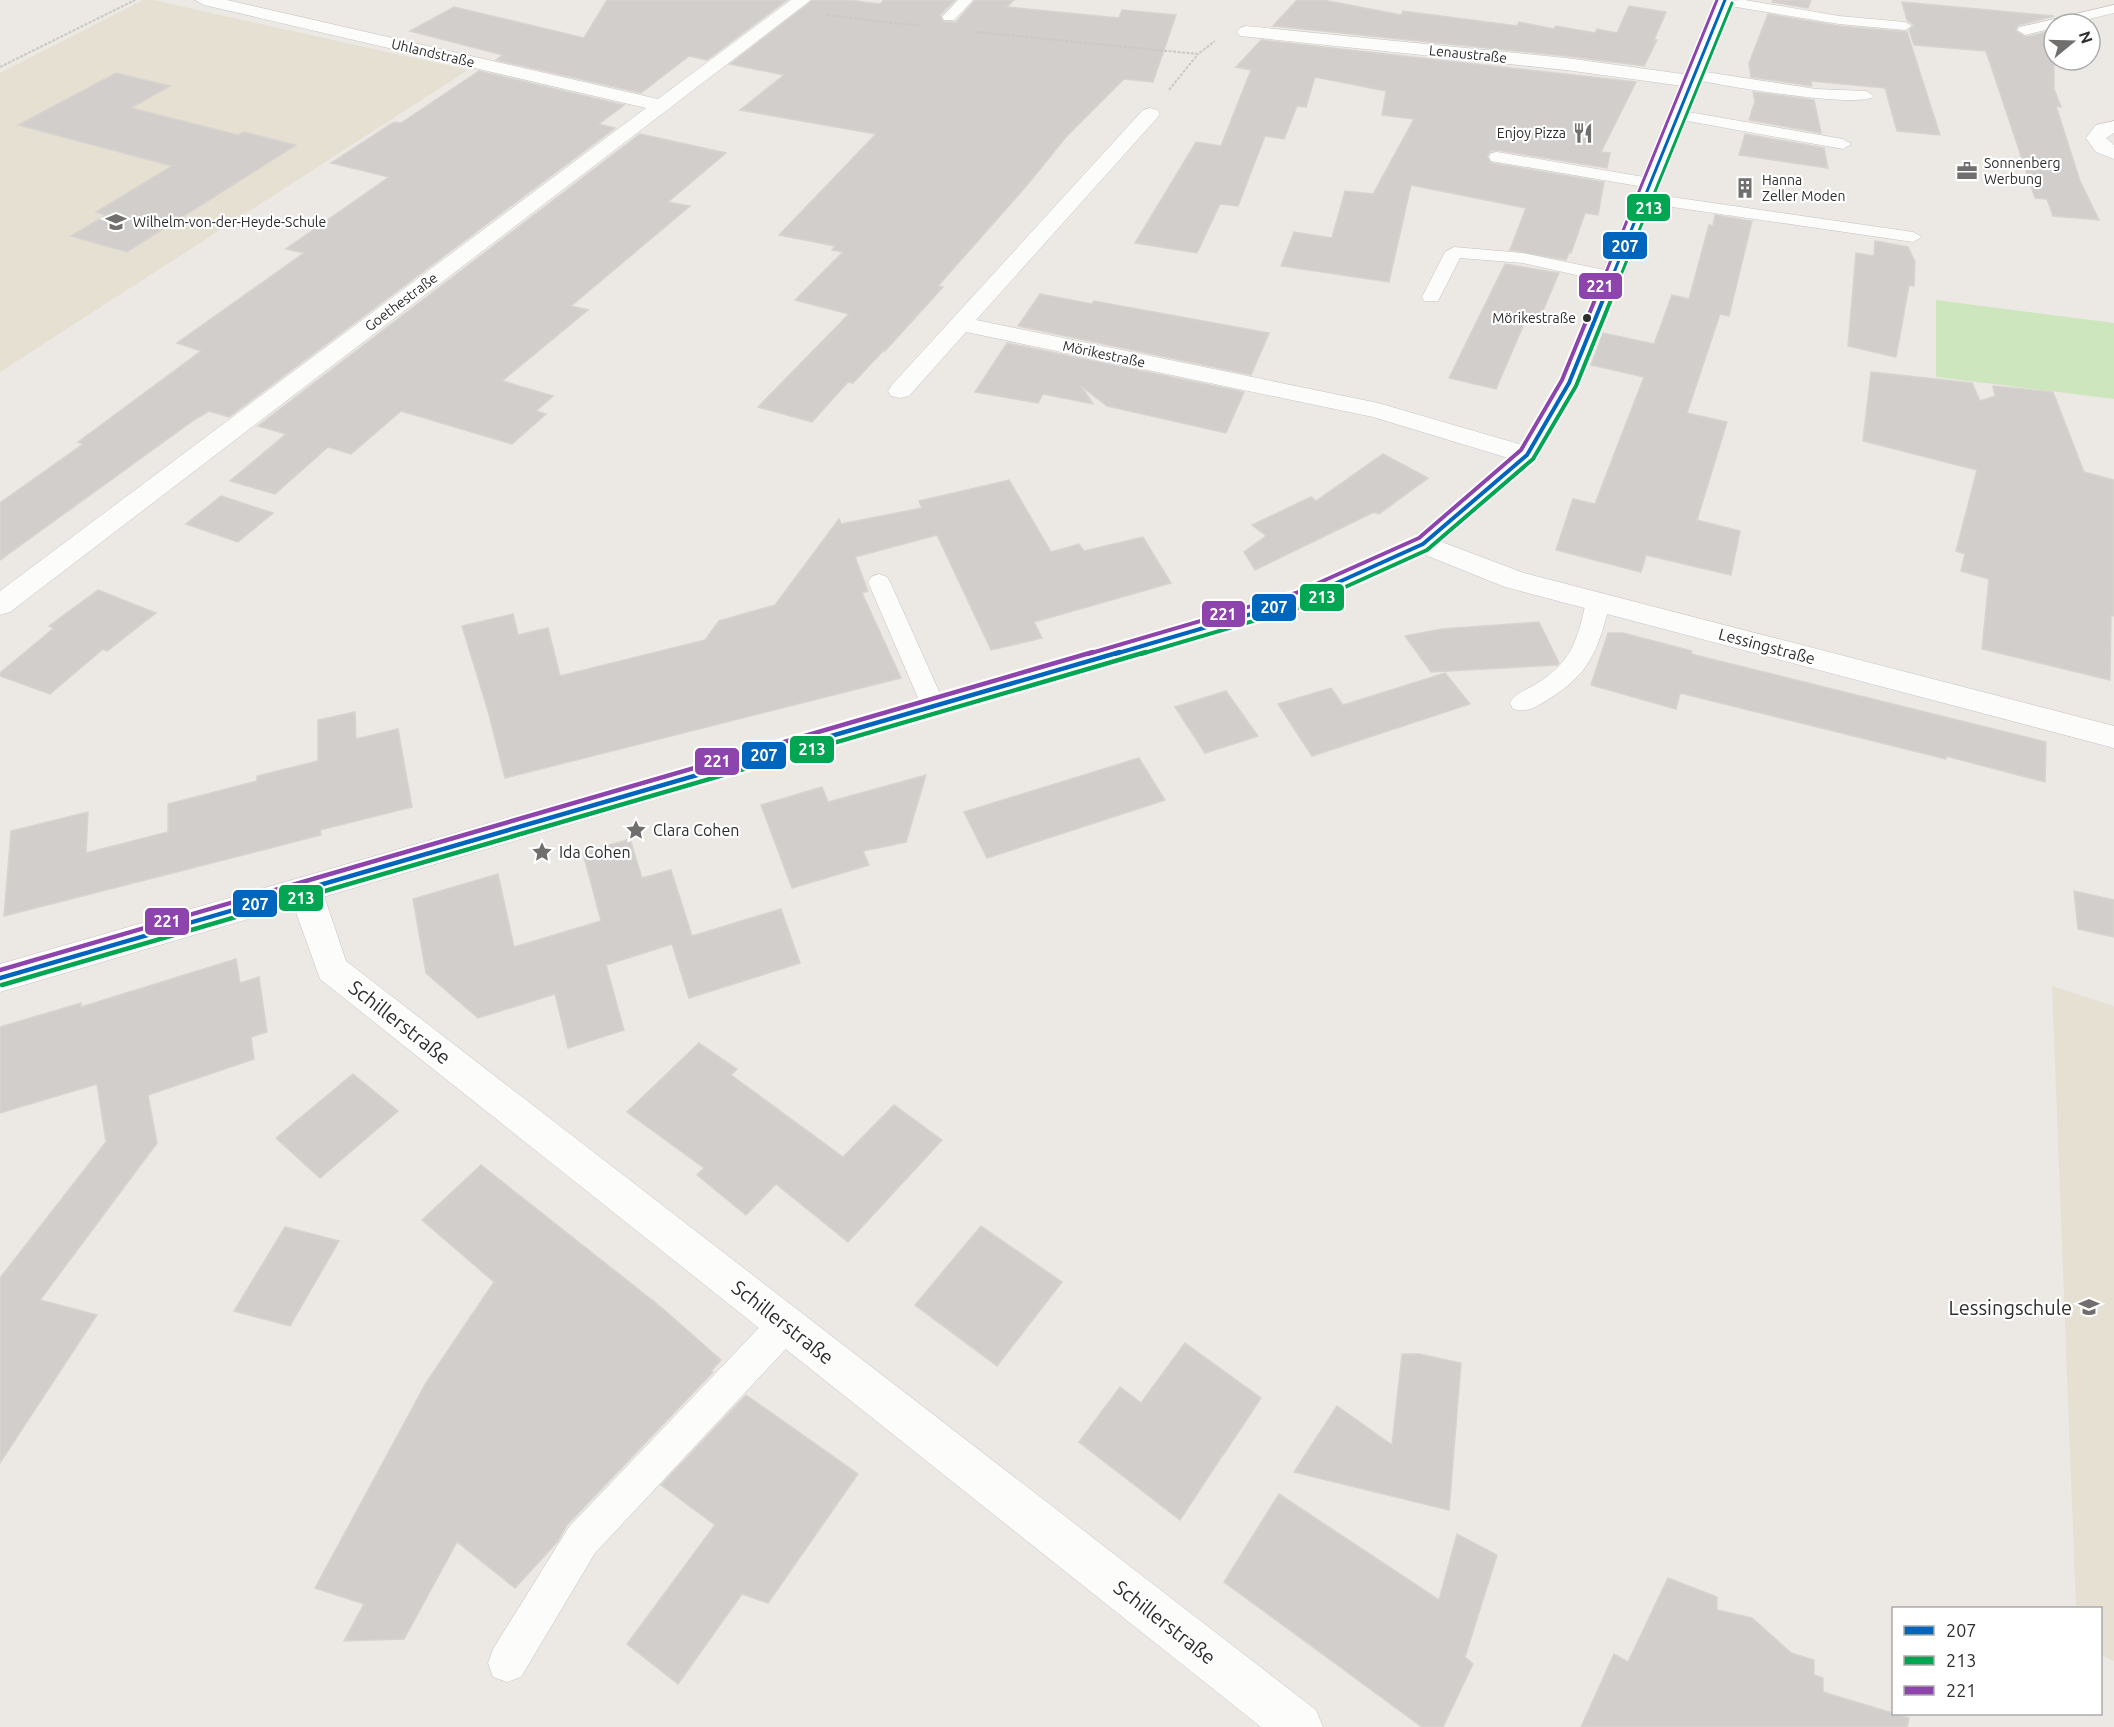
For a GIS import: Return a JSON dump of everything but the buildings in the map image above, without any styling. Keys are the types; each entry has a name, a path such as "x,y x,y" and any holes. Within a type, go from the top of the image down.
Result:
{"street":[{"name":"Uhlandstraße","path":"204,0 662,106"},
{"path":"0,978 1299,600 1423,544 1527,454 1569,383 1725,0"},
{"name":"Goethestraße","path":"0,605 797,4"},
{"name":"Lenaustraße","path":"1246,32 1692,78"},
{"path":"900,391 1150,114"},
{"path":"2114,127 2103,129 2096,138 2103,148 2114,153"},
{"name":"Mörikestraße","path":"960,324 1378,411 1527,454"},
{"name":"Lessingstraße","path":"1423,544 1515,580 2114,737"},
{"name":"Schillerstraße","path":"304,890 332,969 1299,1727"}],"lane":[{"path":"949,16 966,0"},
{"path":"1725,0 1839,20 1905,26"},
{"path":"2025,30 2114,9"},
{"path":"1692,78 1816,94 1866,96"},
{"path":"1677,115 1844,144"},
{"path":"1497,157 1647,190 1913,237"},
{"path":"1431,297 1454,252 1523,258 1612,277"},
{"path":"879,582 934,707"},
{"path":"1522,703 1551,687 1574,670 1587,646 1598,602"},
{"path":"507,1663 582,1540 786,1324"}],"path":[{"path":"0,67 135,0"},
{"path":"797,4 851,19 921,26"},
{"path":"968,31 1198,54"},
{"path":"1150,114 1198,54 1219,37 1246,32"}],"shaded area":[{"name":"Wilhelm-von-der-Heyde-Schule","path":"143,0 153,0 468,70 0,372 0,73"},
{"name":"Lessingschule","path":"2052,986 2114,1006 2114,1661 2102,1655 2102,1607 2076,1607"}],"green space":[{"path":"1936,300 2114,323 2114,399 1936,377"}],"transit line":[{"name":"221","path":"0,970 1296,593 1419,538 1521,450 1562,380 1717,0"},
{"name":"207","path":"0,978 1299,600 1423,544 1527,455 1569,383 1725,0"},
{"name":"213","path":"2,985 1301,607 1427,550 1533,459 1576,386 1732,3"}],"place":[{"name":"Enjoy Pizza","path":"1583,133"},
{"name":"Sonnenberg Werbung","path":"1967,171"},
{"name":"Hanna Zeller Moden","path":"1745,188"},
{"name":"Wilhelm-von-der-Heyde-Schule","path":"116,222"},
{"name":"Mörikestraße","path":"1587,318"},
{"name":"Clara Cohen","path":"636,830"},
{"name":"Ida Cohen","path":"542,852"},
{"name":"Lessingschule","path":"2089,1307"}]}
